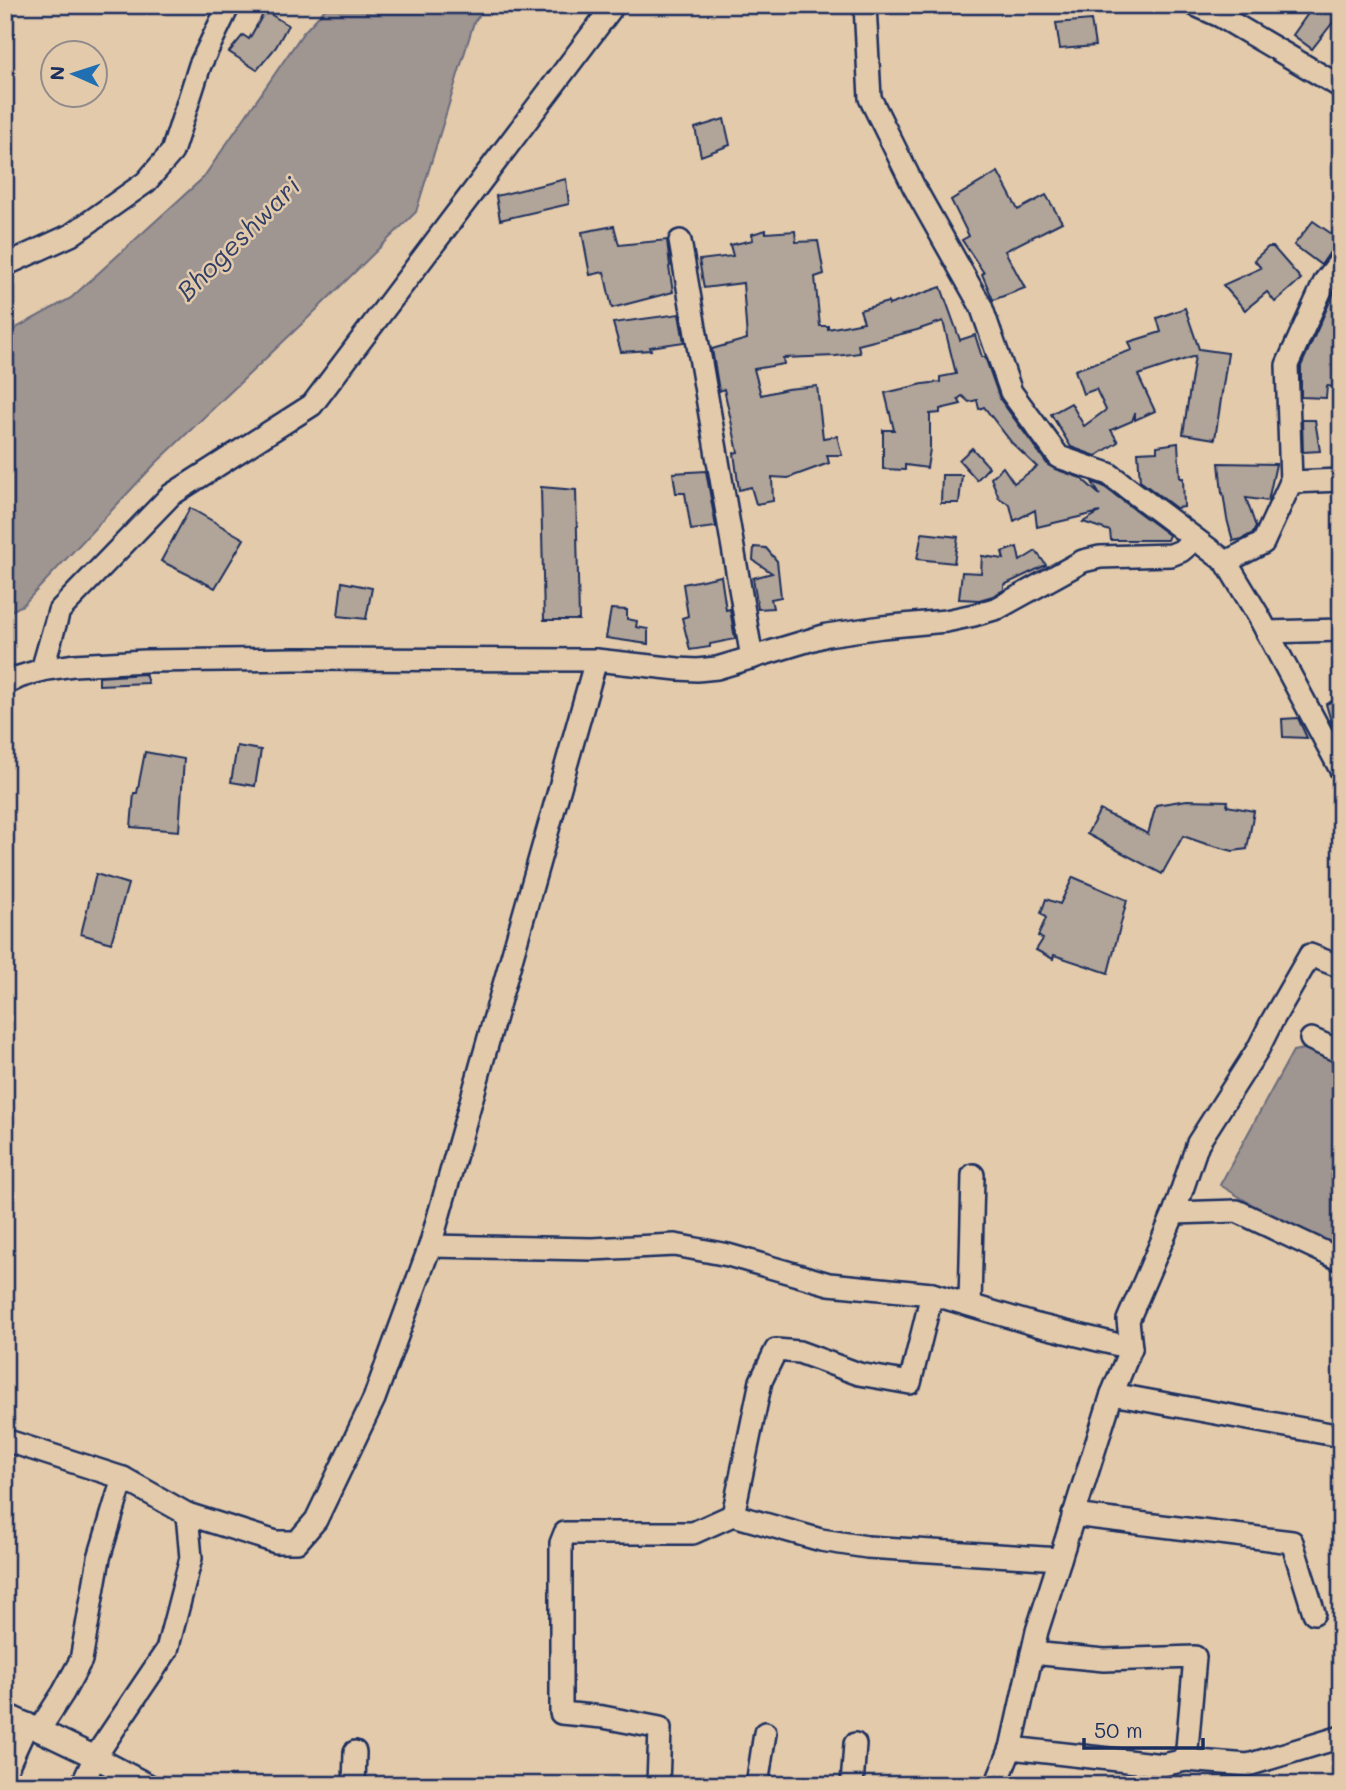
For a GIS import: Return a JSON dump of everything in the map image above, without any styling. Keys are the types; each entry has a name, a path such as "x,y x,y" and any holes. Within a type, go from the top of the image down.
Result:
{"street":[{"path":"5,265 71,235 146,182 173,152 200,65 229,5"},
{"path":"42,670 60,611 171,495 312,405 614,5"},
{"path":"865,5 870,98 914,187 981,306 1011,392 1059,457 1109,474 1226,562 1341,770"},
{"path":"1195,5 1220,16 1341,88"},
{"path":"680,241 752,658"},
{"path":"1226,562 1263,543 1291,482 1287,365 1325,281 1341,260"},
{"path":"1291,482 1341,480"},
{"path":"5,684 42,670 145,660 596,660 678,670 717,668 827,635 946,621 974,615 998,608 1083,561 1100,557 1171,555 1181,551 1195,539"},
{"path":"1267,632 1341,630"},
{"path":"5,1440 123,1478 187,1514 276,1542 297,1542 316,1520 374,1399 430,1246 596,660"},
{"path":"996,1785 1011,1748 1032,1653 1059,1559 1112,1394 1131,1348 1129,1320 1174,1213 1198,1143 1258,1049 1310,955 1341,967"},
{"path":"1311,1039 1341,1052"},
{"path":"970,1304 973,1175"},
{"path":"1174,1213 1237,1211 1341,1260"},
{"path":"430,1246 592,1249 675,1245 728,1255 829,1284 932,1294 1037,1325 1131,1348"},
{"path":"733,1516 761,1381 776,1350 799,1352 859,1374 910,1382 932,1294"},
{"path":"1112,1394 1341,1436"},
{"path":"5,1772 33,1727 63,1693 81,1660 99,1558 123,1478"},
{"path":"82,1785 95,1756 167,1650 191,1558 187,1514"},
{"path":"1073,1515 1292,1542 1314,1613"},
{"path":"658,1785 660,1728 603,1717 561,1713 561,1543 565,1534 693,1533 733,1516 821,1540 867,1546 1059,1559"},
{"path":"1032,1653 1104,1660 1195,1657 1186,1760"},
{"path":"5,1714 95,1756 148,1785"},
{"path":"757,1785 765,1733"},
{"path":"1011,1748 1163,1765 1186,1760 1248,1765 1341,1737"},
{"path":"852,1785 855,1744"},
{"path":"354,1785 355,1752"}],"water":[{"name":"Bhogeshwari","path":"329,5 488,5 474,22 416,212 155,464 23,605 5,614 5,334 71,298 203,178 303,33"},
{"path":"1315,1047 1341,1059 1341,1253 1297,1232 1220,1185 1293,1051"}],"building":[{"path":"1314,5 1341,5 1341,12 1312,49 1293,35"},
{"path":"265,11 288,25 276,47 257,70 229,52 243,35 249,39"},
{"path":"1091,20 1095,46 1060,49 1056,23"},
{"path":"724,119 730,145 701,156 695,128"},
{"path":"998,172 1018,210 1046,195 1062,222 1005,251 1025,288 993,300 982,274 984,273 962,240 969,236 951,200"},
{"path":"566,179 569,204 500,220 496,196"},
{"path":"1313,221 1339,239 1321,265 1294,245"},
{"path":"614,226 619,245 667,240 673,292 612,308 604,272 590,275 582,232"},
{"path":"766,230 766,233 795,231 796,242 818,241 824,274 815,277 820,326 828,326 828,329 864,322 860,310 888,302 889,305 941,287 960,340 975,335 1000,399 1048,465 1081,478 1100,495 1092,482 1103,486 1169,535 1167,540 1111,540 1110,531 1083,522 1100,512 1037,527 1035,510 1014,521 1010,505 999,498 991,478 1003,467 1014,483 1037,467 1012,443 984,407 979,409 977,400 969,402 962,396 958,399 961,404 940,409 940,413 930,414 927,468 905,465 905,470 883,469 883,430 894,430 885,393 940,382 940,377 956,374 943,321 858,345 860,353 783,358 784,364 754,369 761,395 817,386 823,438 837,436 842,455 827,455 829,463 788,478 772,477 773,501 756,504 751,487 739,490 734,453 738,452 724,389 719,391 712,349 747,339 743,283 704,288 699,260 733,256 730,245 753,240 752,234"},
{"path":"1268,247 1273,247 1301,279 1275,302 1267,292 1245,310 1223,285 1261,268 1254,260"},
{"path":"1341,282 1341,388 1327,386 1326,398 1301,397 1301,366"},
{"path":"1185,308 1199,349 1228,353 1215,439 1183,434 1195,356 1138,375 1155,411 1135,420 1135,413 1132,421 1111,430 1118,442 1096,456 1071,447 1051,414 1071,403 1084,426 1106,410 1096,389 1083,394 1075,370 1132,350 1129,342 1161,332 1157,318"},
{"path":"679,314 684,342 650,347 651,350 621,352 613,323"},
{"path":"1302,420 1315,420 1320,451 1303,452"},
{"path":"1178,443 1184,507 1176,508 1140,481 1138,452 1157,451 1157,446"},
{"path":"972,448 989,467 977,480 959,460"},
{"path":"1219,463 1276,464 1268,501 1246,498 1256,527 1253,533 1242,539 1233,541 1222,493"},
{"path":"706,471 716,527 691,530 685,493 676,493 673,473"},
{"path":"942,475 962,475 959,503 941,503"},
{"path":"541,487 576,490 579,620 544,620"},
{"path":"190,508 244,539 215,588 161,561"},
{"path":"922,533 958,537 954,563 917,559"},
{"path":"754,547 766,548 777,561 781,597 771,599 773,608 758,609 753,578 772,573 753,560"},
{"path":"1017,547 1020,561 1036,551 1046,565 1004,585 1004,590 993,596 979,600 959,599 962,572 981,573 982,556 1004,559 1002,552"},
{"path":"721,576 726,610 730,609 735,639 690,650 682,618 688,616 683,584"},
{"path":"342,582 372,588 366,619 338,616"},
{"path":"611,609 627,610 627,619 637,621 636,627 648,629 648,644 606,638"},
{"path":"145,674 148,683 99,685 99,677"},
{"path":"1341,697 1341,742 1333,728 1326,704"},
{"path":"1298,718 1307,738 1283,737 1282,719"},
{"path":"237,746 261,750 255,786 231,782"},
{"path":"145,752 184,759 179,831 131,827 134,793 137,793"},
{"path":"1187,800 1228,801 1227,806 1254,811 1247,849 1233,851 1183,836 1162,874 1087,834 1100,810 1148,834 1156,805"},
{"path":"96,874 128,884 111,943 81,934"},
{"path":"1073,877 1127,900 1108,973 1054,955 1053,959 1036,950 1043,939 1038,936 1046,918 1041,913 1046,899 1060,904"}]}
